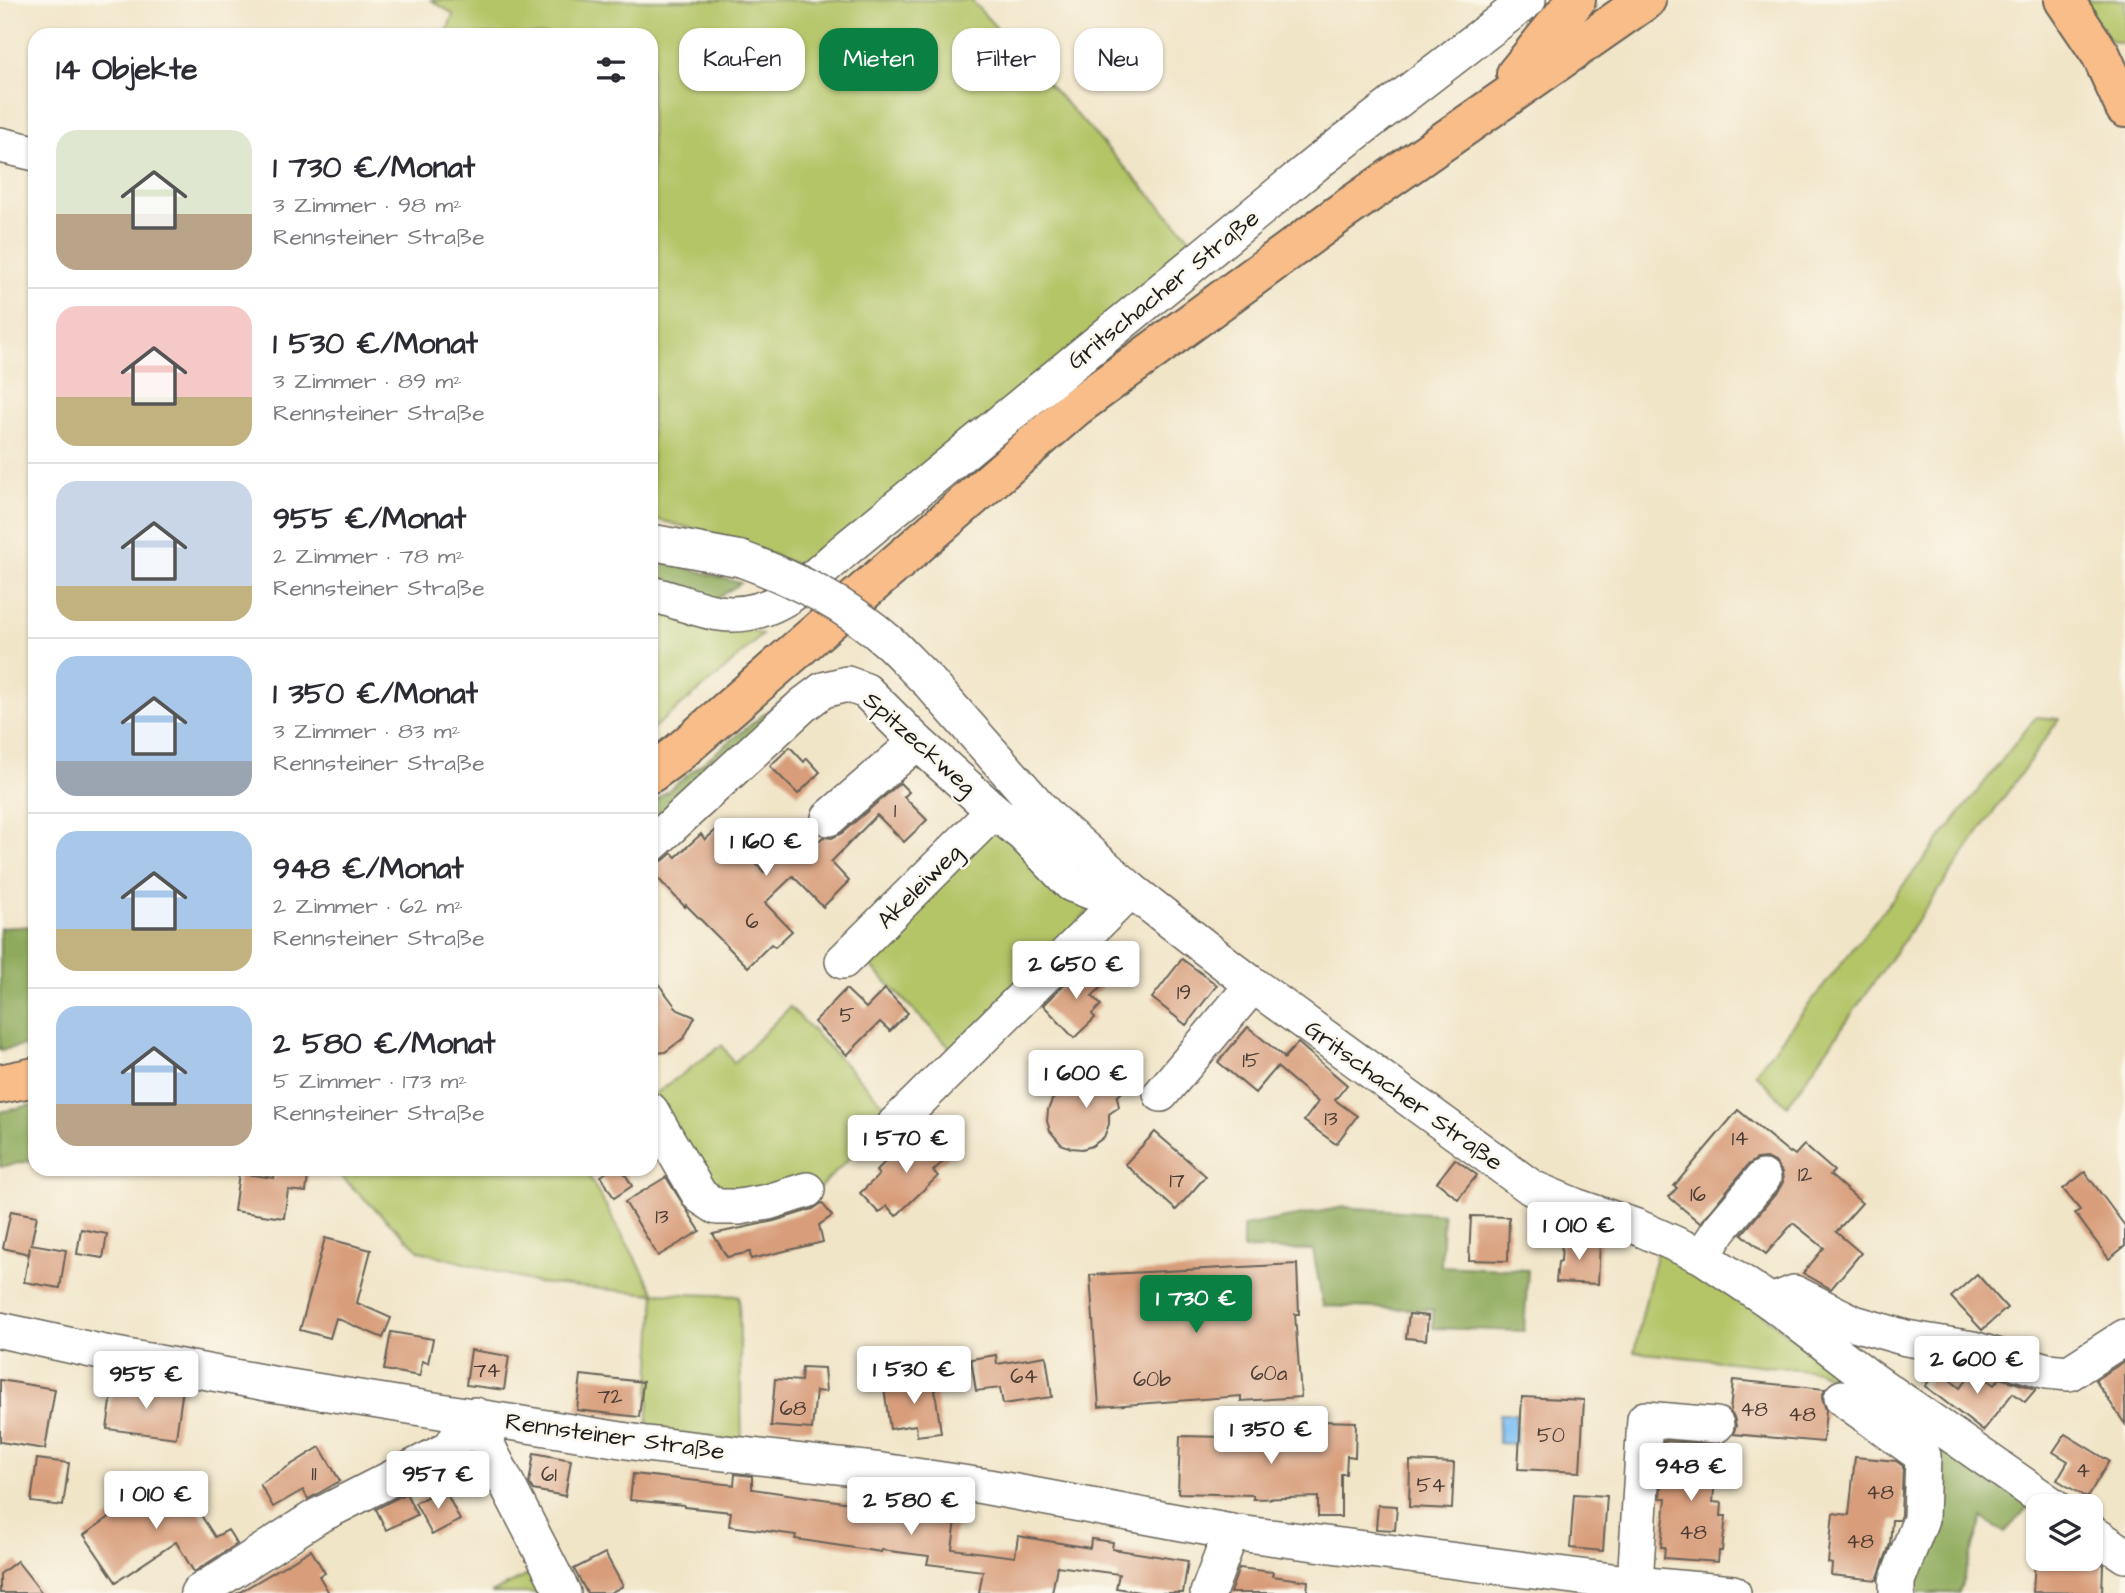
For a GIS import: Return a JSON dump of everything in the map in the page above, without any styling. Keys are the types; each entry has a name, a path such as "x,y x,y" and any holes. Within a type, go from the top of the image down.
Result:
{"main road":[{"path":"1486,111 1576,0"},
{"path":"658,769 1076,407 1339,214 1646,0"},
{"path":"2064,0 2113,55 2125,108"},
{"path":"0,1084 28,1078"}],"street":[{"name":"Gritschacher Straße","path":"658,596 720,613 756,612 790,597 1319,161 1528,0"},
{"path":"0,145 28,151"},
{"name":"Gritschacher Straße","path":"658,542 741,559 785,575 844,608 891,644 928,681 1049,818 1131,890 1252,985 1532,1188 1637,1227 1702,1256 1771,1302 1867,1376 2036,1494"},
{"name":"Spitzeckweg","path":"658,839 803,705 824,690 848,684 866,691 917,742 1023,834 1071,884 1092,892 1131,890"},
{"path":"830,818 917,742"},
{"name":"Akeleiweg","path":"843,961 994,811"},
{"path":"895,1125 1131,890"},
{"path":"1161,1094 1252,985"},
{"path":"658,1123 700,1196 717,1207 739,1207 768,1202 807,1189"},
{"path":"1702,1256 1720,1229 1763,1178"},
{"path":"1771,1302 1794,1293 1854,1323 1906,1338 1973,1349 2047,1371 2069,1373 2125,1337"},
{"name":"Rennsteiner Straße","path":"0,1330 105,1353 260,1381 646,1444 882,1471 983,1486 1231,1532 1635,1584 1733,1593"},
{"path":"2070,1387 2125,1350"},
{"path":"1842,1398 1923,1456 1922,1519 1897,1581 1897,1593"},
{"path":"198,1593 316,1517 449,1448 475,1415 490,1451 563,1593"},
{"path":"1635,1584 1645,1419 1716,1424"},
{"path":"1208,1593 1231,1532"},
{"path":"2103,1540 2125,1555"}],"green space":[{"path":"431,0 971,0 997,28 952,28 952,91 1055,91 1200,249 807,569 736,540 658,520 658,28 448,28 453,14"},
{"path":"2077,0 2125,0 2125,43 2118,43 2104,35"},
{"path":"658,560 741,583 716,599 658,582"},
{"path":"658,608 745,627 762,635 721,673 658,724"},
{"path":"783,699 787,708 658,827 658,798"},
{"path":"2036,717 2059,719 1787,1106 1755,1073"},
{"path":"993,828 1097,902 956,1054 861,956"},
{"path":"28,926 28,1045 0,1050 0,928"},
{"path":"790,1007 894,1115 816,1191 712,1190 658,1108 658,1092 722,1045 734,1063"},
{"path":"28,1106 28,1161 0,1167 0,1112"},
{"path":"340,1176 589,1176 655,1293 739,1296 742,1442 647,1432 655,1294 537,1283 420,1251"},
{"path":"1344,1207 1443,1214 1441,1266 1528,1270 1524,1331 1433,1328 1433,1310 1323,1306 1313,1250 1243,1249 1243,1226"},
{"path":"1657,1250 1700,1264 1929,1447 1834,1379 1817,1371 1634,1352"},
{"path":"1936,1438 2026,1504 2026,1509 2005,1532 1982,1518 1959,1593 1906,1593"},
{"path":"538,1570 551,1593 491,1593"}],"water":[{"path":"1499,1414 1516,1414 1516,1444 1498,1443"}],"building":[{"path":"790,747 804,762 807,758 820,772 798,794 770,766"},
{"path":"900,783 909,792 904,797 927,820 904,842 877,815 831,862 849,881 823,907 793,876 765,903 792,931 775,947 771,944 748,967 658,878 658,863 672,853 676,857 701,834 705,840 720,826 764,872 788,849 799,860 823,837 832,838 842,833"},
{"path":"1182,959 1217,985 1186,1025 1152,998"},
{"path":"1085,964 1104,985 1092,996 1101,1005 1092,1014 1095,1018 1074,1038 1043,1005"},
{"path":"658,983 678,1010 695,1017 684,1038 665,1052 658,1053"},
{"path":"846,989 866,1008 885,989 908,1013 890,1031 880,1022 847,1055 814,1022"},
{"path":"1248,1027 1284,1058 1298,1043 1347,1085 1335,1100 1357,1116 1336,1144 1304,1121 1318,1102 1277,1067 1255,1093 1218,1062"},
{"path":"1107,1068 1116,1068 1132,1082 1117,1097 1119,1107 1109,1114 1109,1124 1104,1137 1092,1146 1082,1149 1061,1144 1050,1131 1047,1121 1052,1100 1070,1083 1098,1086"},
{"path":"1738,1110 1790,1153 1795,1155 1804,1145 1834,1171 1830,1175 1862,1203 1836,1232 1861,1253 1831,1289 1803,1273 1824,1248 1793,1223 1766,1254 1742,1234 1783,1182 1782,1172 1775,1162 1766,1158 1757,1159 1748,1165 1700,1223 1669,1197 1677,1188 1674,1186"},
{"path":"933,1131 953,1152 933,1171 938,1176 896,1216 887,1206 879,1213 860,1193 879,1175 876,1171 897,1150 905,1158"},
{"path":"1155,1132 1206,1176 1176,1210 1125,1164"},
{"path":"1455,1159 1477,1175 1458,1199 1437,1182"},
{"path":"2085,1172 2125,1226 2125,1246 2109,1259 2075,1213 2080,1210 2063,1189"},
{"path":"239,1176 308,1176 306,1192 288,1190 284,1218 234,1211"},
{"path":"601,1176 626,1176 632,1186 614,1198"},
{"path":"666,1177 700,1231 658,1256 625,1202"},
{"path":"822,1203 832,1216 819,1225 823,1242 751,1259 750,1252 727,1257 713,1234 774,1221 813,1209"},
{"path":"11,1211 37,1216 31,1244 66,1250 60,1288 24,1282 29,1254 3,1248"},
{"path":"1471,1216 1509,1217 1508,1261 1469,1260"},
{"path":"81,1229 107,1234 103,1258 77,1254"},
{"path":"325,1238 371,1250 357,1303 391,1318 383,1338 336,1318 330,1338 300,1330"},
{"path":"1562,1240 1600,1242 1598,1284 1556,1282"},
{"path":"1297,1264 1299,1314 1295,1314 1301,1397 1241,1401 1241,1396 1099,1407 1090,1275"},
{"path":"1977,1274 2007,1308 1982,1330 1951,1297"},
{"path":"1409,1314 1428,1316 1426,1340 1406,1338"},
{"path":"391,1332 433,1339 428,1363 422,1361 420,1376 384,1370"},
{"path":"471,1350 509,1356 504,1390 466,1385"},
{"path":"996,1355 997,1364 1046,1356 1052,1397 1003,1404 1000,1388 976,1391 971,1359"},
{"path":"2125,1361 2125,1424 2095,1380"},
{"path":"802,1367 824,1368 826,1392 816,1391 812,1429 771,1426 775,1379 801,1381"},
{"path":"1938,1370 1960,1388 1974,1370 1994,1385 2000,1378 2036,1389 2025,1402 2013,1393 1983,1431 1925,1386"},
{"path":"581,1375 643,1382 639,1417 577,1410"},
{"path":"933,1376 941,1433 917,1436 916,1425 890,1429 884,1388 910,1384 909,1380"},
{"path":"0,1380 55,1389 45,1449 0,1442"},
{"path":"1733,1380 1825,1389 1822,1397 1826,1410 1823,1442 1733,1434 1736,1426 1730,1412"},
{"path":"162,1384 183,1388 176,1438 107,1429 113,1388 146,1392 147,1386 161,1388"},
{"path":"1522,1397 1584,1400 1580,1472 1518,1469"},
{"path":"1320,1421 1356,1422 1355,1457 1347,1456 1346,1474 1341,1474 1341,1517 1318,1517 1318,1497 1253,1499 1253,1495 1178,1493 1180,1436 1227,1439 1319,1436"},
{"path":"2065,1434 2109,1461 2089,1494 2080,1494 2057,1480 2068,1461 2053,1452"},
{"path":"1664,1441 1718,1444 1713,1502 1722,1503 1721,1516 1726,1516 1718,1562 1664,1558 1665,1547 1661,1547 1666,1498 1660,1498"},
{"path":"320,1447 340,1481 308,1499 303,1490 273,1507 260,1484"},
{"path":"534,1453 571,1460 565,1496 533,1490 529,1483"},
{"path":"1855,1457 1896,1461 1903,1466 1901,1515 1899,1520 1892,1520 1890,1544 1877,1580 1831,1575 1832,1564 1828,1563 1833,1513 1849,1515"},
{"path":"37,1459 69,1463 63,1506 31,1502"},
{"path":"1410,1461 1454,1463 1452,1509 1409,1507"},
{"path":"633,1474 734,1485 735,1474 752,1476 752,1489 956,1521 952,1549 1015,1557 1018,1536 1090,1548 1091,1539 1113,1542 1112,1549 1188,1561 1183,1593 1145,1593 1116,1588 1119,1574 1057,1566 1052,1593 979,1593 983,1571 927,1564 929,1556 795,1539 796,1535 729,1526 731,1512 630,1500"},
{"path":"159,1477 169,1491 181,1484 215,1537 228,1530 237,1544 194,1572 176,1542 116,1582 84,1535 115,1513 112,1513 126,1503 124,1500"},
{"path":"444,1488 460,1520 432,1535 415,1503"},
{"path":"406,1493 417,1515 386,1530 376,1509"},
{"path":"1574,1494 1607,1496 1603,1551 1570,1548"},
{"path":"1378,1505 1397,1506 1395,1530 1376,1529"},
{"path":"311,1550 325,1573 319,1576 329,1593 238,1593"},
{"path":"605,1553 623,1586 610,1593 587,1593 574,1569"},
{"path":"17,1561 42,1593 0,1593 0,1574"},
{"path":"1239,1568 1273,1572 1272,1576 1308,1581 1307,1593 1230,1593"},
{"path":"2034,1571 2103,1571 2102,1593 2033,1592"}]}
